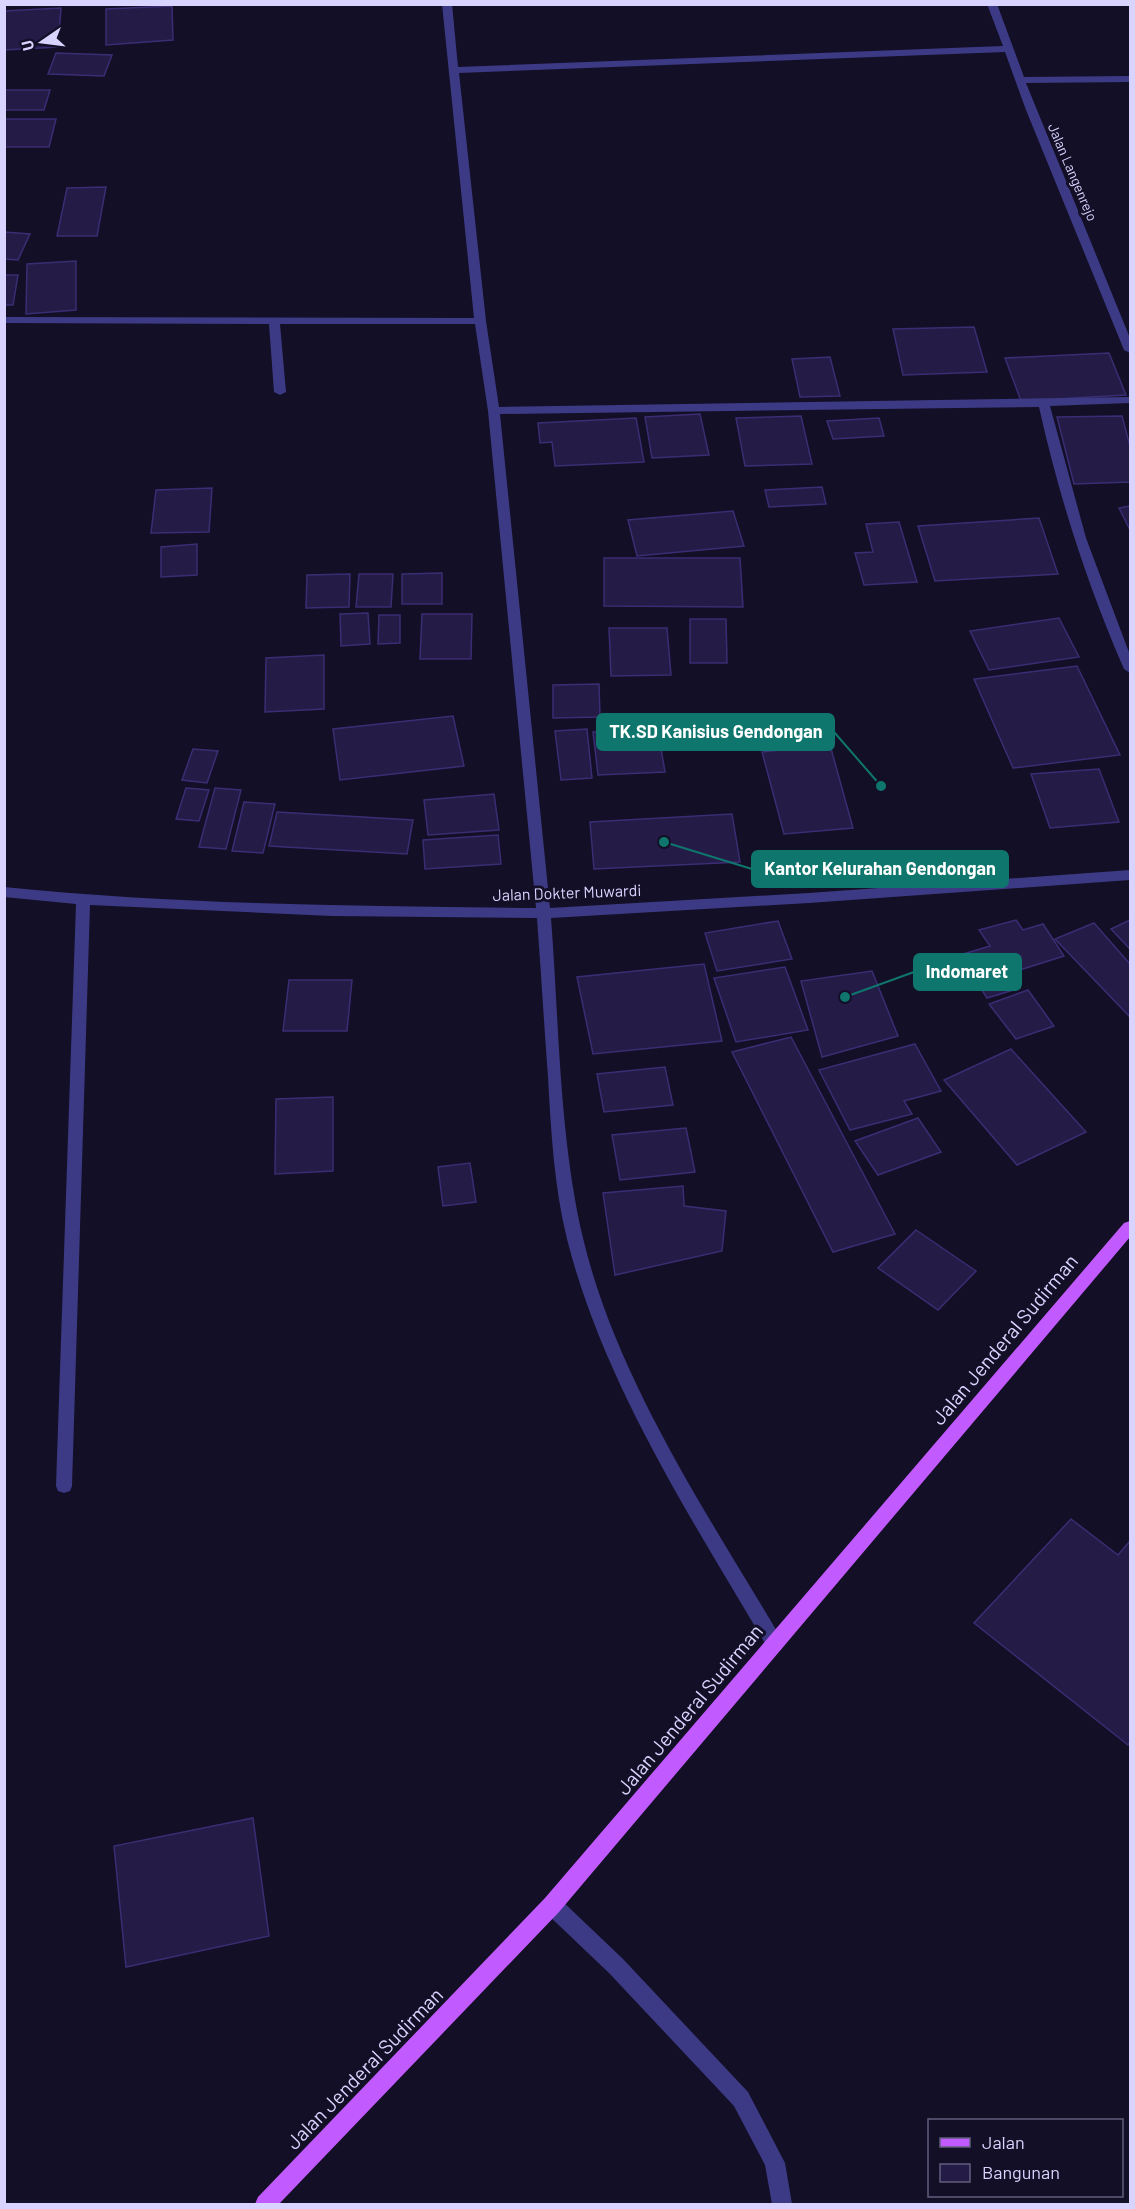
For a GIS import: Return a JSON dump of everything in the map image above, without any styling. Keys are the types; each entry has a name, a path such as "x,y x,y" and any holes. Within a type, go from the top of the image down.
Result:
{"main road":[{"name":"Jalan Jenderal Sudirman","path":"265,2205 552,1905 1131,1227"}],"street":[{"path":"447,4 480,321 494,411 544,913 561,1166 575,1238 595,1307 638,1402 687,1496 775,1644"},
{"name":"Jalan Langenrejo","path":"992,4 1007,49 1131,350"},
{"path":"454,70 1007,49"},
{"path":"1020,80 1131,79"},
{"path":"4,320 480,321"},
{"path":"274,321 280,392"},
{"path":"494,411 1131,400"},
{"path":"1044,403 1069,511 1103,607 1131,669"},
{"name":"Jalan Dokter Muwardi","path":"4,892 83,900 332,911 544,913 809,898 1131,875"},
{"path":"64,1486 83,900"},
{"path":"552,1905 616,1966 741,2099 775,2163 782,2205"}],"building":[{"path":"172,6 173,40 106,45 106,9"},
{"path":"61,8 58,47 4,50 4,11"},
{"path":"56,53 112,55 104,76 48,74"},
{"path":"4,90 50,90 44,110 4,110"},
{"path":"4,119 56,119 49,147 4,147"},
{"path":"106,187 97,236 57,236 67,188"},
{"path":"4,232 30,234 18,260 4,259"},
{"path":"76,261 76,310 26,314 27,264"},
{"path":"4,275 18,275 13,305 4,305"},
{"path":"974,327 987,372 903,375 893,329"},
{"path":"1109,353 1126,395 1021,401 1005,358"},
{"path":"830,357 840,396 800,397 792,359"},
{"path":"700,414 709,455 652,458 645,417"},
{"path":"801,416 812,464 745,466 736,418"},
{"path":"1122,416 1130,446 1130,482 1074,484 1057,417"},
{"path":"636,418 644,462 555,466 552,442 540,443 538,423"},
{"path":"879,418 884,436 833,439 827,421"},
{"path":"822,487 826,504 769,507 765,490"},
{"path":"212,488 209,532 151,533 156,490"},
{"path":"1130,506 1130,530 1119,508"},
{"path":"733,511 744,546 637,556 628,520"},
{"path":"1039,518 1058,574 935,581 918,526"},
{"path":"899,522 917,582 864,585 855,553 873,552 866,524"},
{"path":"197,544 197,575 161,577 161,547"},
{"path":"604,558 740,558 743,607 604,606"},
{"path":"442,573 442,604 402,604 402,574"},
{"path":"350,574 349,607 306,608 307,575"},
{"path":"359,574 393,574 391,607 356,607"},
{"path":"368,613 370,644 341,646 340,614"},
{"path":"422,614 472,614 471,659 420,659"},
{"path":"379,615 400,615 400,643 378,644"},
{"path":"1059,618 1079,657 989,670 970,631"},
{"path":"690,619 726,619 727,663 690,663"},
{"path":"609,628 667,628 671,675 611,676"},
{"path":"324,655 324,709 265,712 266,658"},
{"path":"1077,666 1120,755 1013,768 974,679"},
{"path":"599,684 600,717 553,718 553,685"},
{"path":"453,716 464,766 340,780 333,729"},
{"path":"717,726 720,741 660,743 665,772 598,775 593,732"},
{"path":"587,729 592,778 561,780 555,731"},
{"path":"830,745 853,828 784,834 762,752"},
{"path":"193,749 218,751 207,783 182,780"},
{"path":"1099,769 1119,822 1050,828 1031,774"},
{"path":"186,788 209,790 199,821 176,819"},
{"path":"215,788 241,790 226,849 199,847"},
{"path":"494,794 499,830 428,835 424,800"},
{"path":"244,802 275,804 263,853 232,851"},
{"path":"277,812 413,820 407,854 269,846"},
{"path":"732,814 740,862 594,869 590,822"},
{"path":"498,835 501,864 425,869 423,840"},
{"path":"1016,920 1023,930 1043,924 1064,956 1010,973 1020,988 987,998 960,955 990,946 979,930"},
{"path":"1130,920 1130,949 1111,929"},
{"path":"778,921 792,959 717,971 705,933"},
{"path":"1094,923 1130,964 1130,1017 1055,939"},
{"path":"704,964 722,1041 593,1054 577,977"},
{"path":"785,967 808,1030 736,1042 714,978"},
{"path":"872,971 898,1036 822,1057 801,981"},
{"path":"289,980 352,980 347,1031 283,1031"},
{"path":"1028,990 1054,1026 1016,1039 989,1004"},
{"path":"791,1037 895,1234 833,1252 732,1052"},
{"path":"915,1044 941,1091 904,1101 912,1114 850,1130 819,1070"},
{"path":"1011,1049 1086,1132 1017,1165 944,1080"},
{"path":"665,1067 673,1105 604,1112 597,1074"},
{"path":"333,1097 333,1171 275,1174 276,1099"},
{"path":"918,1118 941,1152 878,1175 855,1141"},
{"path":"686,1128 695,1172 620,1180 612,1135"},
{"path":"470,1163 476,1202 443,1206 438,1167"},
{"path":"683,1186 684,1206 726,1211 722,1251 615,1275 603,1193"},
{"path":"916,1230 976,1271 938,1310 878,1268"},
{"path":"1071,1519 1118,1555 1130,1541 1130,1742 1128,1745 974,1623"},
{"path":"253,1818 269,1936 126,1967 114,1846"}],"place":[{"name":"TK.SD Kanisius Gendongan","path":"881,786"},
{"name":"Kantor Kelurahan Gendongan","path":"664,842"},
{"name":"Indomaret","path":"845,997"}]}
